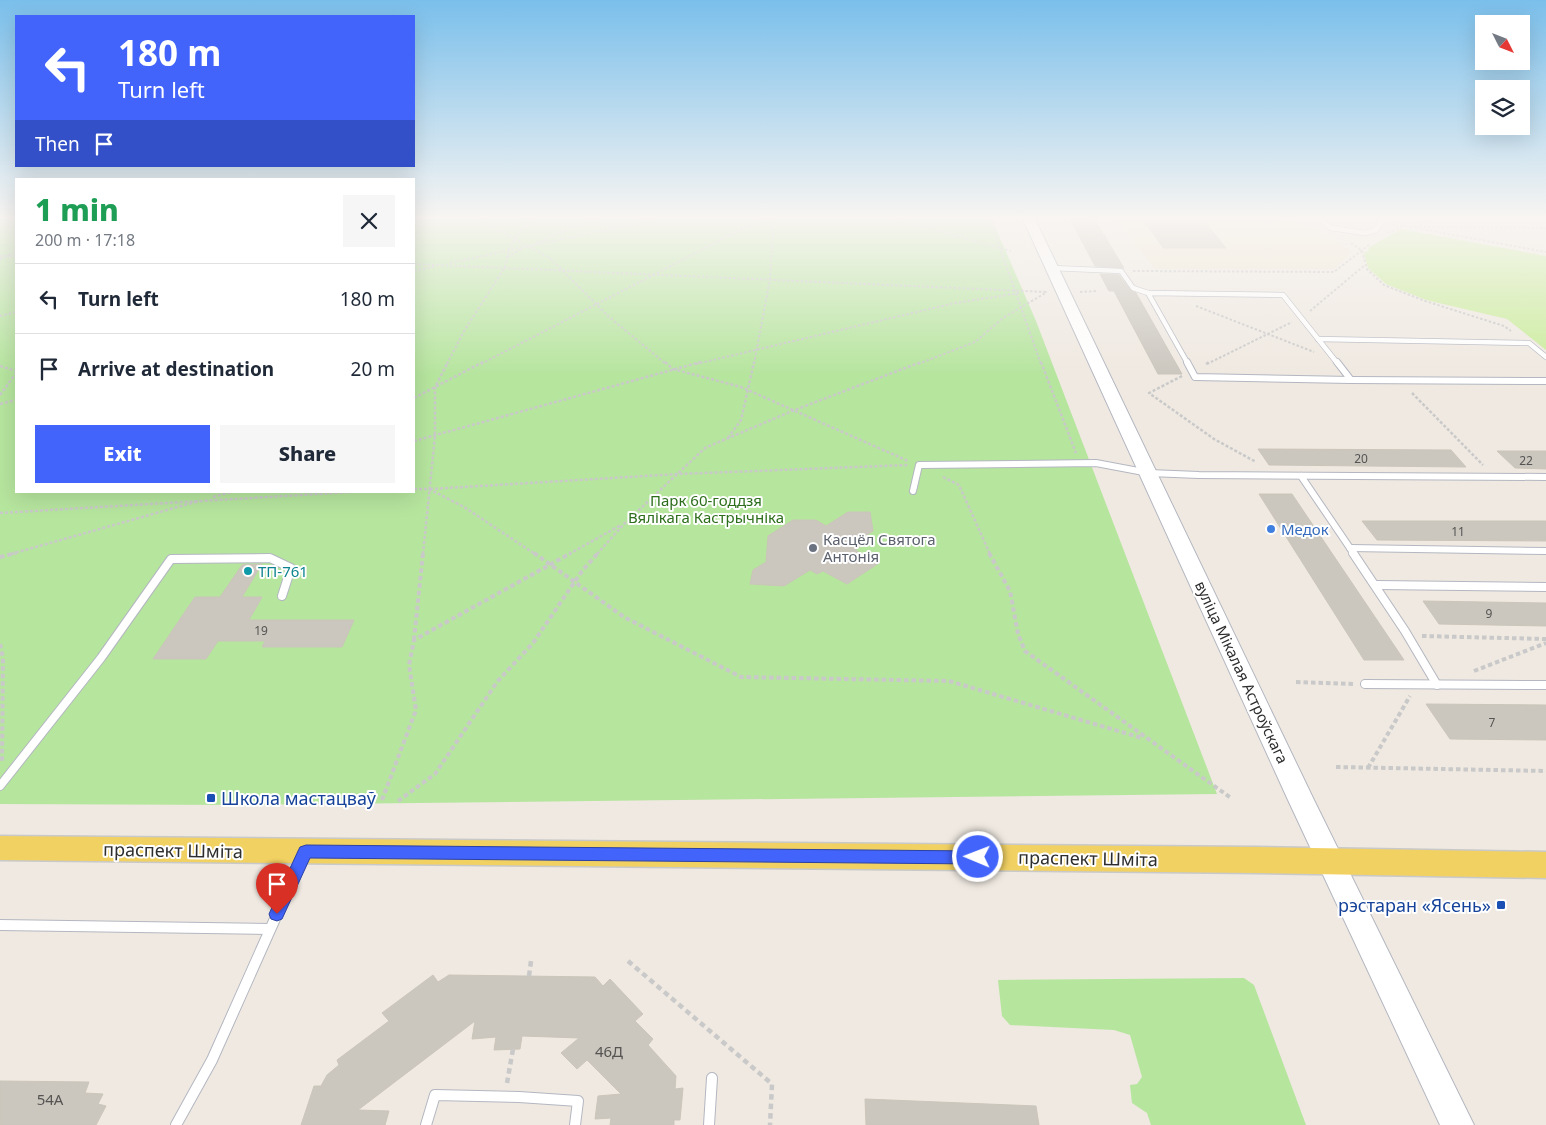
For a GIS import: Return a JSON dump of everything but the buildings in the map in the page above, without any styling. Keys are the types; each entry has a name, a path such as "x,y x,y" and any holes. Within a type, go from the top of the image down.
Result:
{"main road":[{"name":"вуліца Мікалая Астроўскага","path":"1053,270 1301,800 1333,862 1457,1125"},
{"name":"праспект Шміта","path":"0,848 1257,860 1546,865"}],"lane":[{"path":"1086,270 1121,271 1133,288 1148,294 1283,295 1351,380"},
{"path":"1148,294 1196,377 1546,381"},
{"path":"1318,339 1529,343 1546,357"},
{"path":"913,491 919,465 1096,463 1149,473 1546,477"},
{"path":"1301,476 1376,585 1409,636 1437,685"},
{"path":"1350,548 1546,551"},
{"path":"0,786 101,658 171,559 270,558 291,568 282,596"},
{"path":"1376,585 1546,586"},
{"path":"1365,684 1546,685"},
{"path":"176,1125 212,1060 306,851"},
{"path":"0,925 270,929"},
{"path":"710,1125 712,1078"},
{"path":"426,1125 435,1096 504,1097 578,1102 575,1125"}],"path":[{"path":"382,800 416,710 408,665 414,640 435,436 435,387 464,331 503,270"},
{"path":"562,270 596,304 673,369 747,390 890,454 919,465 959,485 988,551 1010,590 1018,634 1025,651 1231,798"},
{"path":"398,800 435,774 497,682 533,643 575,582 624,524 705,448 792,411 975,342 1003,318 1047,292 571,270"},
{"path":"415,397 596,304 667,270"},
{"path":"727,439 741,420 757,349 771,270"},
{"path":"1009,270 1017,292 1020,308 1080,463"},
{"path":"1121,271 1334,272 1337,270"},
{"path":"1263,466 1201,432 1149,393 1267,333 1303,318 1361,270"},
{"path":"1367,270 1384,285 1425,301 1504,326 1529,343"},
{"path":"1072,292 1096,291"},
{"path":"415,441 673,369 955,303 1017,292"},
{"path":"1165,294 1335,360"},
{"path":"0,316 15,312"},
{"path":"0,366 15,372"},
{"path":"0,395 15,373"},
{"path":"1399,380 1494,476"},
{"path":"0,404 15,400"},
{"path":"415,489 678,474 919,465"},
{"path":"429,489 509,535 624,617 741,677 949,681 1145,738"},
{"path":"0,557 228,493"},
{"path":"0,513 332,493"},
{"path":"414,640 624,524"},
{"path":"1409,636 1546,639"},
{"path":"1473,671 1546,643"},
{"path":"0,644 3,658 2,766"},
{"path":"1296,682 1365,684"},
{"path":"1368,768 1417,685"},
{"path":"1336,767 1546,772"},
{"path":"529,976 531,961"},
{"path":"628,961 772,1084 770,1125"},
{"path":"504,1097 513,1049"}],"green space":[{"name":"Парк 60-годдзя Вялікага Кастрычніка","path":"0,270 15,270 15,493 415,493 415,270 1014,270 1036,321 1217,794 242,805 0,804"},
{"path":"1370,270 1546,270 1546,350 1507,319 1426,300 1386,284"},
{"path":"1244,978 1254,985 1306,1125 1151,1125 1147,1113 1132,1103 1130,1085 1137,1084 1142,1077 1130,1035 1114,1030 1010,1025 1002,1016 998,980"}],"place":[{"name":"Медок","path":"1271,529"},
{"name":"Касцёл Святога Антонія","path":"813,548"},
{"name":"ТП-761","path":"248,571"},
{"name":"Школа мастацваў","path":"211,798"},
{"name":"рэстаран «Ясень»","path":"1501,905"}],"route":[{"path":"277,914 306,851 978,857"}]}
